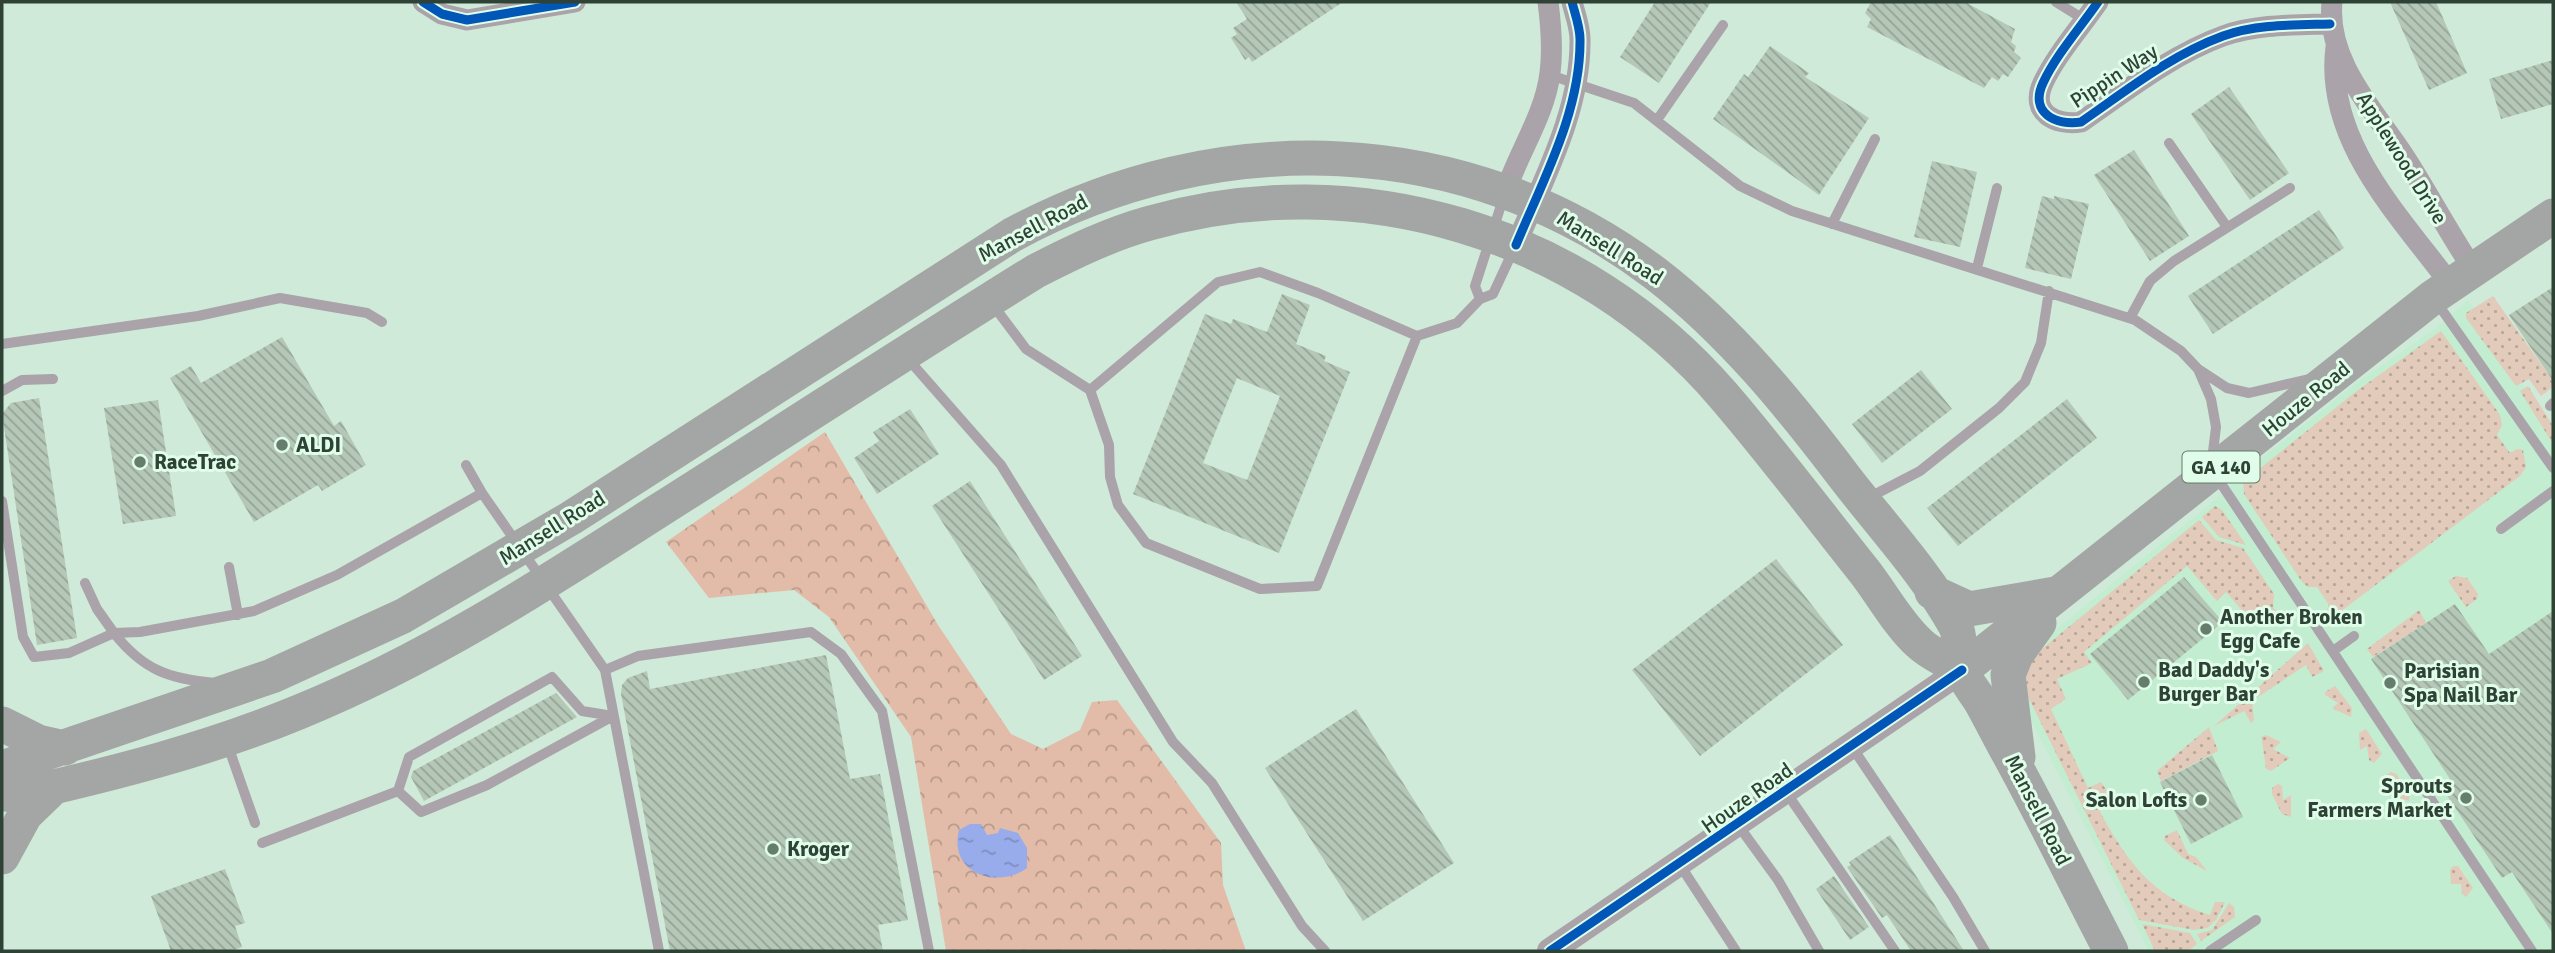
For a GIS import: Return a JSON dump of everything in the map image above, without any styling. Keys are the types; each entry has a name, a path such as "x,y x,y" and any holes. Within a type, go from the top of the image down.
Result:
{"main road":[{"name":"Mansell Road","path":"2,768 246,685 403,617 520,549 1012,235 1084,199 1168,173 1276,158 1354,159 1450,175 1519,198 1576,223 1653,271 1714,354 1787,474 1919,643 1962,670"},
{"path":"1198,167 1204,211"},
{"name":"Mansell Road","path":"2,793 15,796 130,770 225,740 299,712 373,679 448,641 545,583 1036,271 1111,235 1204,211 1271,201 1347,202 1424,213 1504,240 1570,269 1607,292 1656,330 1714,354 1863,501 1957,628 1962,670 2019,773 2111,951"},
{"name":"Houze Road","path":"1962,670 2453,284 2553,216"},
{"path":"1932,593 1969,609 2062,592"},
{"path":"2019,773 2008,675 2016,655 2062,592"},
{"path":"2,724 38,742 65,748"},
{"path":"2,857 25,815 54,787"}],"street":[{"path":"424,2 442,14 467,20 575,2"},
{"path":"1504,240 1519,198 1549,75 1551,28 1548,2"},
{"path":"1519,198 1569,114 1577,82 1580,37 1572,2"},
{"name":"Pippin Way","path":"2098,2 2042,85 2040,102 2048,117 2063,125 2081,122 2174,59 2225,35 2280,25 2333,34"},
{"name":"Applewood Drive","path":"2332,2 2335,90 2347,132 2364,166 2453,284"},
{"name":"Applewood Drive","path":"2333,34 2358,90 2405,158 2453,284"},
{"name":"Houze Road","path":"1550,951 1680,865 1962,670"}],"lane":[{"path":"2056,2 2085,20"},
{"path":"1657,120 1723,25"},
{"path":"1549,75 1577,82 1634,103 1740,186 1792,211 2049,290 2130,318 2181,351 2197,369 2227,388 2249,393 2341,371"},
{"path":"1832,224 1875,139"},
{"path":"2169,143 2227,227"},
{"path":"1977,268 1997,188"},
{"path":"2130,318 2150,281 2174,261 2290,188"},
{"path":"1090,390 1218,282 1260,272 1318,293 1418,336 1457,323 1480,299 1493,294 1504,240 1519,198"},
{"path":"1480,299 1475,286 1504,240"},
{"path":"2453,284 2553,468"},
{"path":"1863,501 1920,471 1999,408 2025,382 2041,343 2049,290"},
{"path":"2,344 198,316 280,298 367,313 382,322"},
{"path":"990,300 1026,349 1090,390 1109,445 1110,477 1118,505 1146,544 1260,589 1317,586 1418,336"},
{"path":"904,354 1001,465 1173,741 1212,783 1302,926 1322,948"},
{"path":"2197,369 2211,399 2216,427 2212,458 2214,473 2532,951"},
{"path":"2,391 22,380 52,379"},
{"path":"466,465 482,493 605,670 659,951"},
{"path":"2501,529 2553,491"},
{"path":"2,501 23,637 34,657 69,653 114,633 140,632 238,615 337,575 482,493"},
{"path":"229,568 238,615"},
{"path":"85,583 97,609 140,663 164,674 187,680 246,685"},
{"path":"605,670 638,656 811,632 841,654 882,711 929,951"},
{"path":"2333,652 2354,636"},
{"path":"398,791 409,758 552,677 582,711 613,716"},
{"path":"398,791 421,811 487,785 613,716"},
{"path":"225,740 255,823"},
{"path":"1852,747 1953,897 1984,951"},
{"path":"262,843 398,791"},
{"path":"1786,792 1895,951"},
{"path":"1738,825 1777,880 1819,951"},
{"path":"1680,865 1736,951"},
{"path":"2210,951 2256,920"},
{"path":"1308,951 1322,948"}],"shaded area":[{"path":"2493,296 2553,381 2553,387 2541,396 2529,379 2516,386 2466,318 2466,313"},
{"path":"2468,300 2553,431 2553,951 2149,951 2025,709 2033,648 2209,505 2251,467 2359,381 2434,330"},
{"path":"2441,331 2500,415 2502,425 2497,435 2510,453 2517,449 2523,450 2526,467 2520,476 2340,612 2349,625 2347,628 2338,616 2329,622 2325,615 2329,605 2317,587 2308,587 2302,582 2244,494 2243,482 2358,390"},
{"path":"2528,386 2553,426 2553,444 2520,391"},
{"path":"2215,506 2222,510 2246,545 2219,537 2202,517"},
{"path":"2199,520 2216,540 2243,548 2274,594 2273,607 2277,613 2266,620 2254,610 2247,616 2226,592 2217,601 2187,566 2084,652 2092,663 2057,679 2066,699 2051,709 2088,788 2101,782 2111,797 2097,806 2118,843 2142,874 2171,898 2210,915 2215,902 2225,902 2216,920 2207,928 2194,930 2139,920 2025,691 2026,671 2032,657"},
{"path":"2456,576 2467,578 2478,594 2477,599 2466,607 2448,581"},
{"path":"2419,610 2426,623 2373,657 2367,649"},
{"path":"2308,643 2324,671 2312,677 2306,665 2252,701 2254,720 2251,723 2244,711 2214,726 2239,704 2248,701 2254,691"},
{"path":"2335,686 2352,708 2351,717 2332,708 2338,703 2325,695 2325,692"},
{"path":"2209,727 2218,751 2161,781 2157,771"},
{"path":"2366,729 2382,754 2374,763 2369,760 2367,746 2360,750 2359,733"},
{"path":"2266,735 2281,742 2273,749 2290,758 2271,771 2266,769 2261,737"},
{"path":"2391,772 2396,774 2410,793 2409,801 2389,795 2398,789 2384,781 2383,777"},
{"path":"2278,784 2282,786 2283,800 2291,795 2291,817 2282,814 2272,794 2272,788"},
{"path":"2177,830 2188,854 2196,857 2207,871 2183,858 2164,840 2165,836"},
{"path":"2453,866 2458,866 2473,888 2466,897 2462,894 2461,884 2451,884 2450,870"},
{"path":"2229,903 2234,907 2235,917 2201,941 2197,934 2212,930"},
{"path":"2142,924 2190,933 2197,944 2188,951 2155,951"}],"green space":[{"path":"825,432 938,625 1011,734 1043,749 1080,730 1092,702 1117,700 1221,843 1223,885 1246,951 946,951 911,737 829,617 794,590 709,598 666,542"}],"water":[{"path":"970,824 981,824 987,835 998,833 1000,828 1018,833 1027,848 1027,868 1015,874 989,877 968,867 961,857 958,845 959,830"}],"building":[{"path":"1236,2 1343,2 1252,62 1249,57 1245,60 1231,38 1237,34 1233,28 1247,19"},
{"path":"1655,2 1711,2 1659,83 1620,57"},
{"path":"1871,2 1965,2 2015,29 2011,42 2016,46 2014,52 2021,58 2008,77 2003,74 1998,81 1992,77 1984,88 1867,27 1871,19 1865,13"},
{"path":"2390,2 2436,2 2467,73 2429,90"},
{"path":"1770,46 1809,73 1805,77 1869,118 1819,195 1713,119 1744,74 1748,77"},
{"path":"2553,60 2553,104 2501,119 2489,79"},
{"path":"2229,87 2289,173 2250,200 2191,114"},
{"path":"2134,150 2189,236 2150,261 2094,175"},
{"path":"1932,161 1977,172 1960,247 1914,237"},
{"path":"2042,196 2089,204 2071,279 2025,268"},
{"path":"2319,210 2344,248 2213,334 2188,296"},
{"path":"2553,287 2553,381 2509,315"},
{"path":"1282,294 1310,305 1296,344 1326,356 1324,361 1350,372 1279,553 1133,494 1205,314 1231,324 1233,319 1267,332","holes":["1237,378 1280,396 1247,480 1203,463"]},
{"name":"ALDI","path":"282,337 334,426 341,421 366,465 322,491 318,485 254,522 170,378 191,366 201,383"},
{"path":"1921,370 1952,409 1882,463 1852,424"},
{"path":"39,398 77,638 37,645 2,414 11,403"},
{"path":"2067,399 2097,438 1958,546 1927,508"},
{"name":"RaceTrac","path":"158,400 176,516 123,524 104,408"},
{"path":"910,409 939,454 877,494 854,458 879,441 873,432"},
{"path":"970,481 1082,656 1044,680 932,506"},
{"path":"1776,559 1843,645 1700,756 1632,670"},
{"path":"2184,577 2223,622 2128,700 2090,654"},
{"path":"2455,604 2489,654 2553,611 2553,934 2512,872 2502,878 2440,785 2450,779 2371,659"},
{"name":"Kroger","path":"826,655 850,779 880,774 908,920 878,925 883,951 670,951 621,694 622,685 628,678 647,671 650,689"},
{"path":"556,693 577,717 424,801 411,777 413,771"},
{"path":"1356,709 1454,863 1363,921 1265,768"},
{"path":"2212,755 2243,817 2191,844 2160,782"},
{"path":"1890,835 1964,951 1911,951 1887,915 1882,918 1847,867 1851,865 1849,862"},
{"path":"225,869 245,923 235,926 242,947 231,951 171,951 151,896"},
{"path":"1834,876 1869,927 1850,940 1816,889"}],"cycle path":[{"path":"423,2 442,14 467,20 575,2"},
{"path":"1516,245 1558,145 1574,92 1580,39 1572,2"},
{"path":"2098,2 2061,52 2043,83 2040,93 2042,110 2054,119 2081,122 2167,63 2223,36 2262,27 2330,24"},
{"path":"1550,951 1962,670"}],"place":[{"name":"ALDI","path":"282,445"},
{"name":"RaceTrac","path":"140,462"},
{"name":"Another Broken Egg Cafe","path":"2206,629"},
{"name":"Bad Daddy's Burger Bar","path":"2144,682"},
{"name":"Parisian Spa Nail Bar","path":"2390,683"},
{"name":"Sprouts Farmers Market","path":"2466,798"},
{"name":"Salon Lofts","path":"2201,800"},
{"name":"Kroger","path":"773,849"}]}
